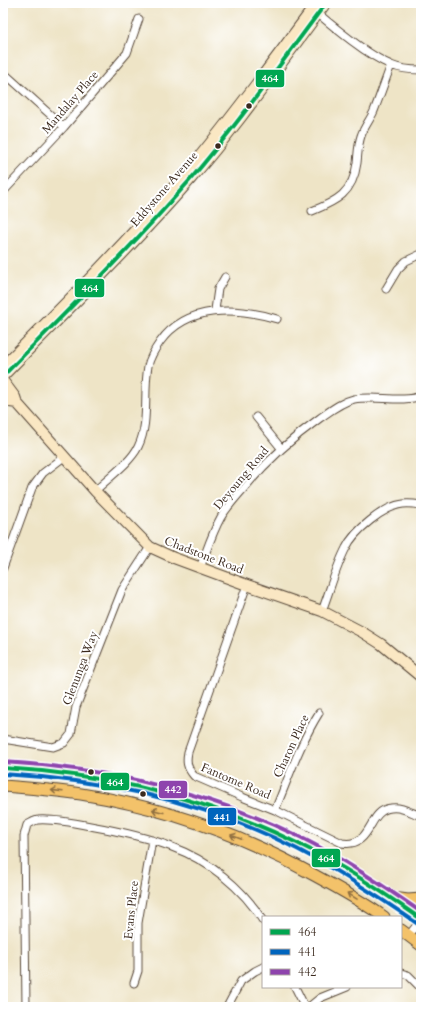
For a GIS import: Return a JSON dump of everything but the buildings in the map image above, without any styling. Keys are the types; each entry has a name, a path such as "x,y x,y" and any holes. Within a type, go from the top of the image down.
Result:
{"main road":[{"name":"Eddystone Avenue","path":"3,366 130,236 184,176 316,8 326,3"},
{"name":"Eddystone Avenue","path":"3,376 144,232 190,181 255,99 316,8"},
{"name":"Chadstone Road","path":"3,381 15,397 17,403 64,457 150,547 200,568 322,611 341,620 374,640 421,677"},
{"name":"Chadstone Road","path":"3,395 10,402 17,403"},
{"path":"3,768 68,773 130,784 185,798 241,818 296,842 343,868 390,897 421,919"},
{"path":"3,786 96,797 159,811 202,825 236,837 282,857 345,892 382,916"},
{"path":"390,897 408,900 421,899"},
{"path":"405,932 421,945"}],"street":[{"path":"316,8 363,48 391,65 412,70 421,70"},
{"name":"Mandalay Place","path":"3,192 64,127 127,53 139,19"},
{"path":"312,211 332,203 344,194 351,183 355,173 361,135 373,113 391,65"},
{"path":"3,72 64,127"},
{"path":"386,289 398,269 406,260 421,254"},
{"path":"215,310 218,289 225,277"},
{"path":"95,491 131,458 137,448 144,426 148,364 154,349 174,326 186,319 215,310 258,313 277,319"},
{"name":"Deyoung Road","path":"200,568 213,532 222,516 257,472 281,448 309,426 336,406 353,399 421,396"},
{"name":"Deyoung Road","path":"256,417 281,448"},
{"path":"3,568 32,488 43,473 64,457"},
{"path":"322,611 341,558 354,535 388,508 402,504 421,505"},
{"name":"Glenunga Way","path":"3,739 53,746 64,743 71,734 76,707 122,590 150,547"},
{"name":"Fantome Road","path":"247,585 186,760 190,772 194,776 276,810 342,843 349,844 361,840 379,814 392,807 421,816"},
{"name":"Charon Place","path":"276,810 310,726 318,713"},
{"path":"26,1007 24,836 27,824 37,820 80,824 135,835 184,852 229,881 257,911 262,919"},
{"name":"Evans Place","path":"134,983 138,971 138,923 152,840"},
{"path":"405,932 421,919"},
{"path":"227,1007 241,981 262,968"},
{"path":"402,972 408,975 421,988"},
{"path":"296,988 305,1007"},
{"path":"309,1007 320,998 345,988"}],"transit line":[{"name":"464","path":"3,376 121,256 189,181 242,115 326,3"},
{"name":"442","path":"3,762 42,765 118,776 156,784 229,807 265,821 316,845 362,872 421,912"},
{"name":"464","path":"3,768 42,771 117,782 154,790 226,813 262,827 329,860 376,888 421,919"},
{"name":"441","path":"3,774 41,777 117,788 191,806 227,818 313,857 389,904 418,924"}]}
